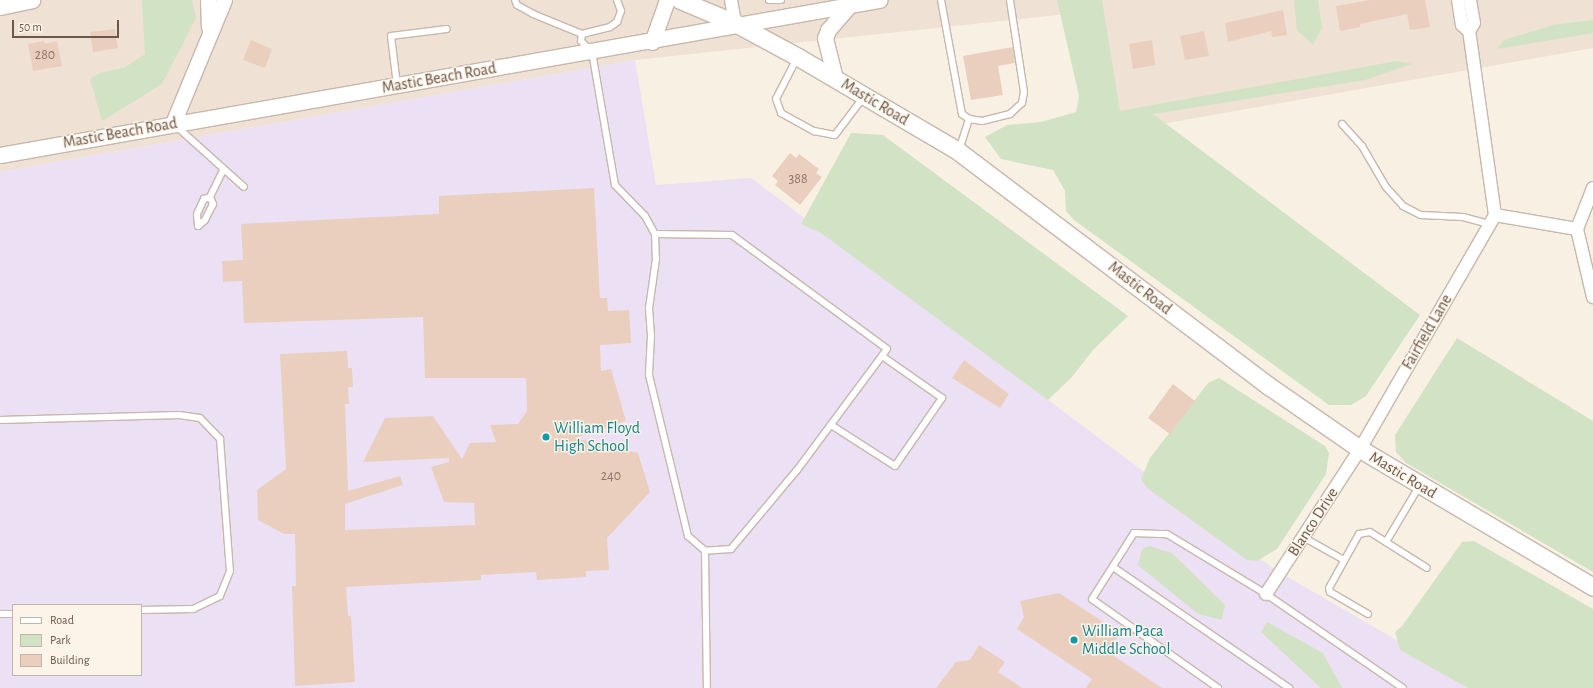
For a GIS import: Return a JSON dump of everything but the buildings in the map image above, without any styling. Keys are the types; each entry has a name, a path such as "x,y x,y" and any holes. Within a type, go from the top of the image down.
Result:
{"main road":[{"name":"Mastic Road","path":"680,0 735,23 798,57 958,151 1246,369 1360,449 1593,587"}],"street":[{"path":"0,7 32,0"},
{"path":"208,0 210,13 208,36"},
{"path":"173,123 224,0"},
{"path":"652,42 667,0"},
{"path":"731,0 735,23"},
{"name":"Mastic Beach Road","path":"0,155 173,123 652,42 735,23 879,0"},
{"path":"1458,0 1462,25 1470,31"},
{"path":"1470,0 1474,23 1470,31 1492,219 1577,229"},
{"path":"835,78 825,38 828,30 851,4"},
{"path":"1593,188 1577,229 1593,297"},
{"name":"Fairfield Lane","path":"1360,449 1492,219"},
{"name":"Blanco Drive","path":"1266,594 1360,449"}],"lane":[{"path":"515,0 517,5 534,14 582,34 610,27 617,22 621,11 617,0"},
{"path":"769,0 781,0"},
{"path":"941,0 962,114 969,119 982,120 1010,114 1022,103 1024,92 1010,0"},
{"path":"397,85 390,36 447,29"},
{"path":"582,34 581,41 592,52 615,185 645,216 655,234 656,259 649,308 651,336 649,375 688,536 705,551 731,549 797,470 887,349 732,235 655,234"},
{"path":"798,57 776,99 781,113 814,131 835,135 865,96"},
{"path":"958,151 969,119"},
{"path":"173,123 223,170 244,187"},
{"path":"1342,124 1362,146 1386,188 1403,206 1421,215 1492,219"},
{"path":"210,197 223,170"},
{"path":"831,425 895,466 942,398 882,356"},
{"path":"0,420 179,415 200,418 220,439 230,571 220,596 193,609 142,610"},
{"path":"1386,542 1420,485"},
{"path":"1368,614 1330,592 1329,588 1359,534 1370,532 1427,568"},
{"path":"1218,688 1092,599 1134,533 1167,534 1266,594 1403,688"},
{"path":"1303,538 1344,560"},
{"path":"705,551 707,688"},
{"path":"1113,567 1288,688"},
{"path":"0,614 12,614"}],"shaded area":[{"path":"0,0 1593,0 1593,48 1105,134 1076,13 635,60 0,172"},
{"path":"635,60 656,185 751,178 1274,569 1479,688 0,688 0,172"}],"green space":[{"path":"142,0 192,0 196,18 162,84 102,121 90,79 99,73 124,68 145,54"},
{"path":"1057,0 1102,0 1120,111 1397,61 1412,64 1365,80 1153,114 1420,315 1366,396 1351,405 1329,405 1074,220 1066,211 1065,191 1053,170 1001,159 985,137 1007,125 1041,122 1076,112 1079,96"},
{"path":"1294,0 1318,0 1322,28 1313,45 1297,30"},
{"path":"1593,20 1593,33 1497,49 1504,40 1553,25"},
{"path":"851,133 883,135 1128,316 1093,350 1071,378 1048,400 821,233 801,224"},
{"path":"1457,338 1593,421 1593,572 1406,463 1396,452 1395,435"},
{"path":"1219,378 1325,446 1329,453 1326,474 1277,549 1257,561 1247,560 1147,488 1141,479 1150,458 1208,383"},
{"path":"1474,541 1593,609 1593,688 1468,688 1400,650 1395,632 1402,626 1462,542"},
{"path":"1149,546 1172,553 1225,605 1222,620 1198,614 1138,565 1142,549"},
{"path":"1267,622 1323,653 1342,688 1321,688 1261,632"}],"place":[{"name":"William Floyd High School","path":"546,437"},
{"name":"William Paca Middle School","path":"1074,640"}]}
